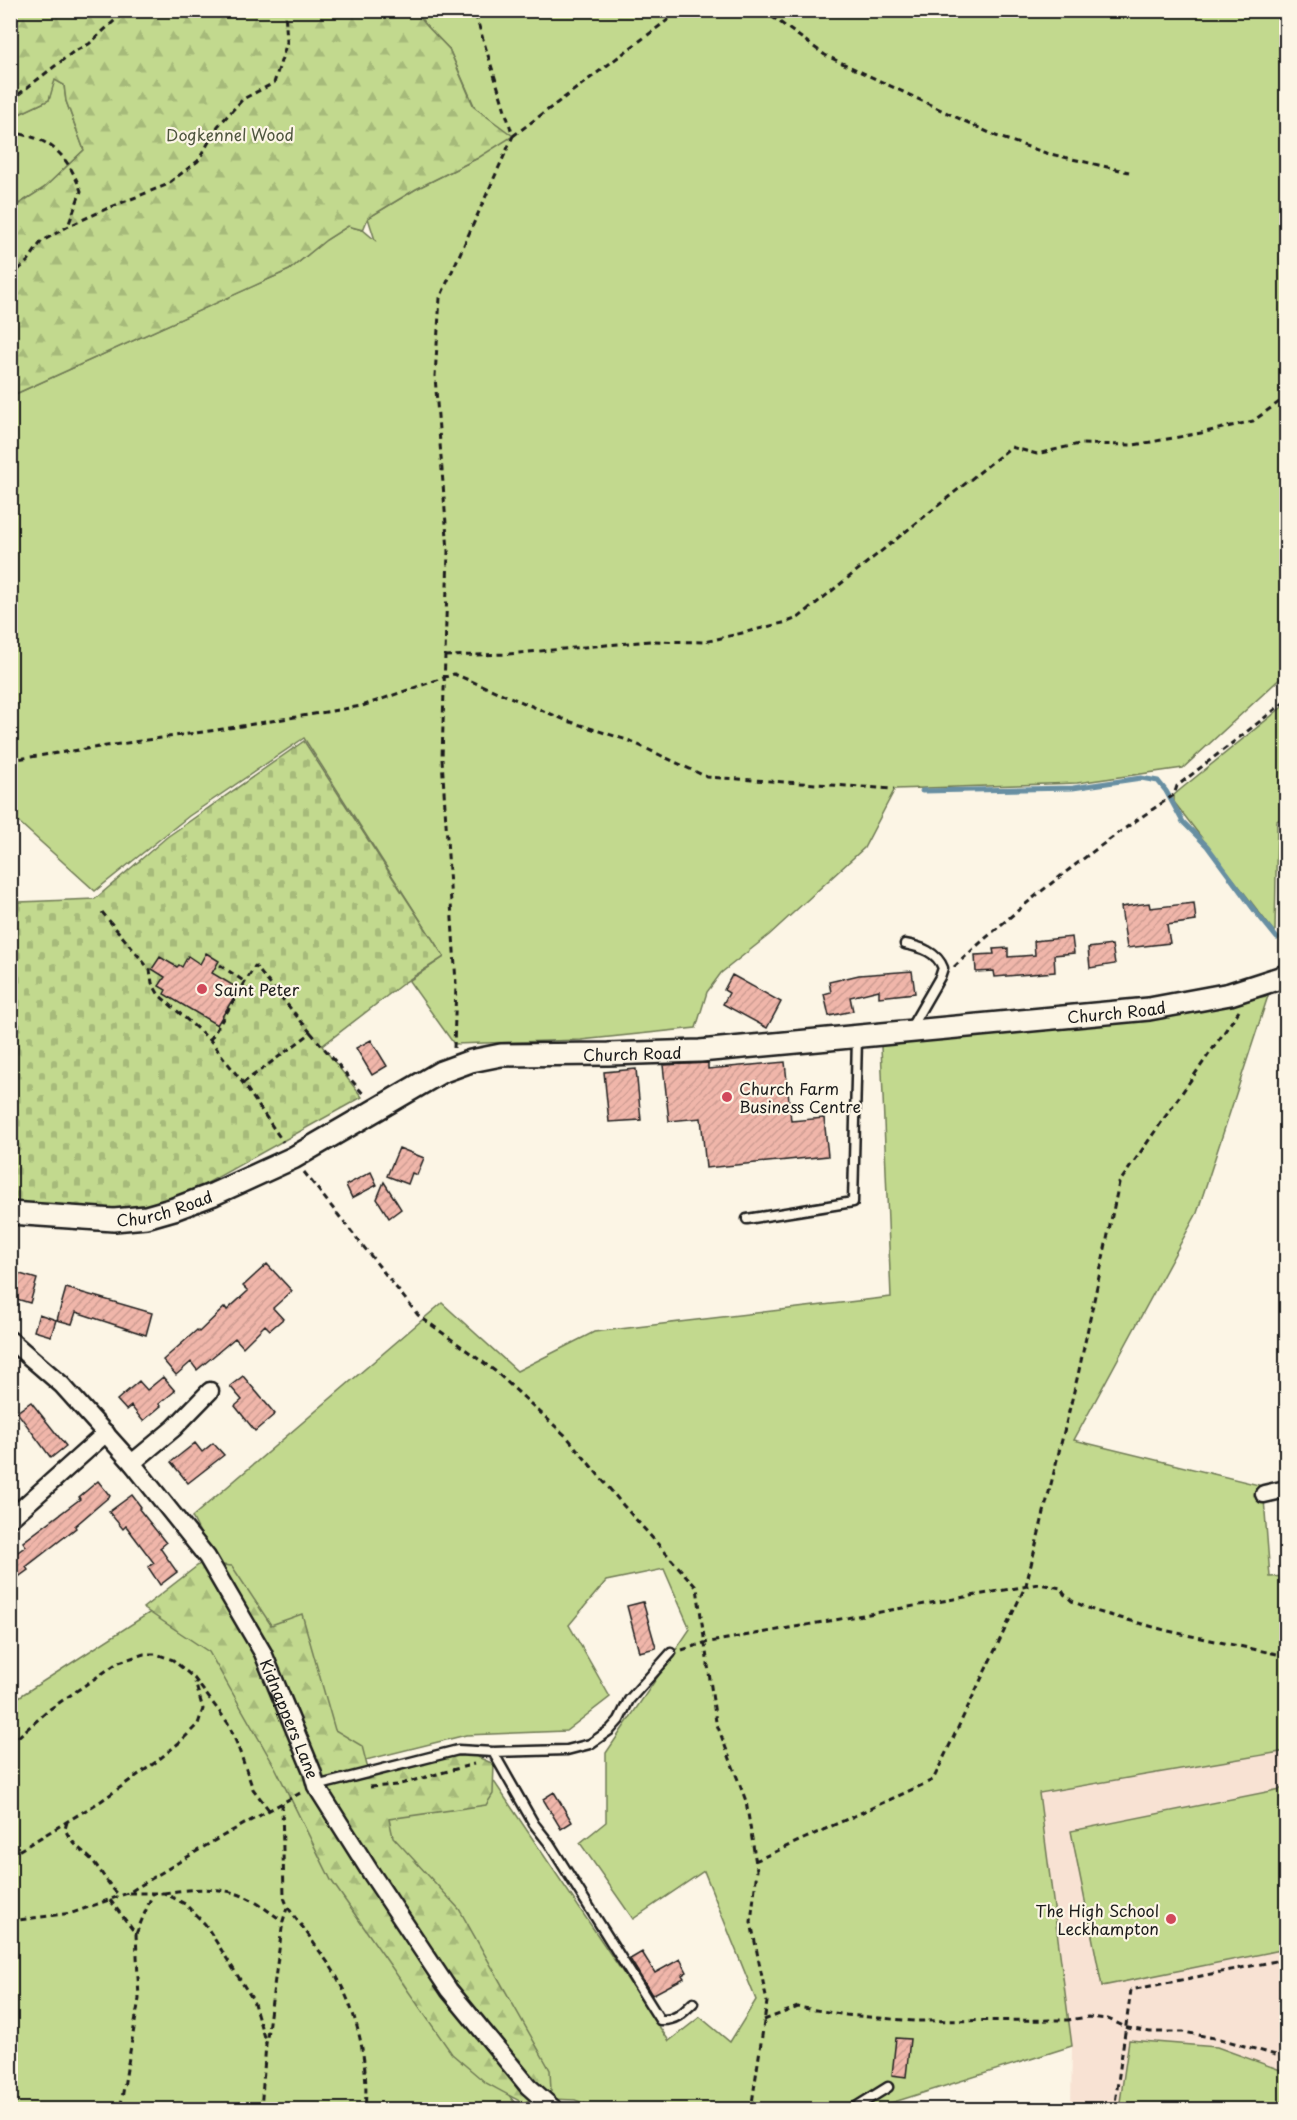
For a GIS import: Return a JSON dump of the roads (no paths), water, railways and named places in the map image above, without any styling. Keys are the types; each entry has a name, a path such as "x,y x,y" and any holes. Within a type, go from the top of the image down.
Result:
{"street":[{"name":"Church Road","path":"10,1213 114,1220 146,1217 192,1203 293,1158 441,1072 471,1061 501,1055 700,1051 1149,1009 1230,994 1287,976"},
{"name":"Kidnappers Lane","path":"10,1340 62,1384 132,1463 207,1557 263,1653 312,1771 316,1786 449,1990 528,2086 551,2109"},
{"path":"132,1463 174,1428 210,1391"},
{"path":"10,1519 106,1433"},
{"path":"1264,1494 1287,1489"}],"lane":[{"path":"905,944 936,956 943,968 908,1032"},
{"path":"747,1218 853,1202 857,1037"},
{"path":"316,1786 458,1750 494,1754 567,1750 590,1744 610,1730 619,1720 629,1700 672,1653"},
{"path":"494,1754 534,1824 549,1843 660,2020 668,2020 682,2014 693,2003"},
{"path":"851,2109 888,2087"}],"waterway":[{"path":"922,791 1073,788 1141,778 1158,781 1183,822 1207,846 1277,938"}],"place":[{"name":"Saint Peter","path":"202,989"},
{"name":"Church Farm Business Centre","path":"727,1097"},
{"name":"The High School Leckhampton","path":"1171,1919"}],"park label":[{"name":"Dogkennel Wood","path":"230,134"}]}
